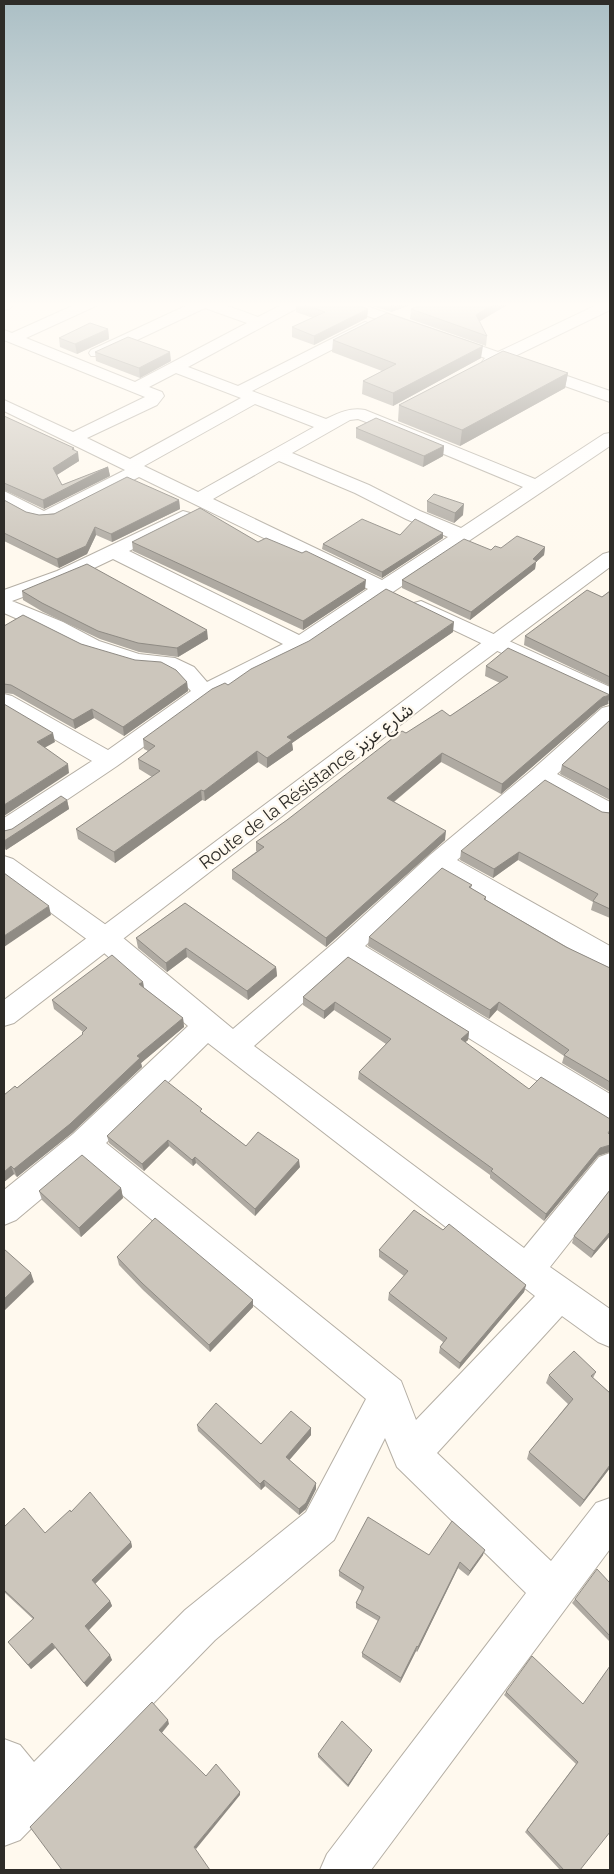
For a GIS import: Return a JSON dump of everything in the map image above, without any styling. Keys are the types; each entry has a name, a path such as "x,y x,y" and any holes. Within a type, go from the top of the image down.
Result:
{"street":[{"path":"73,438 155,398 156,396 143,389"},
{"path":"231,389 328,426"},
{"path":"9,505 41,518 48,517 135,468 256,389"},
{"path":"589,389 610,397"},
{"path":"4,405 494,642 610,696"},
{"path":"380,421 397,412"},
{"path":"4,597 64,575 113,551 204,502 278,454 345,416 359,414 380,421 538,487"},
{"path":"4,830 109,761 204,692 300,644 610,438"},
{"path":"278,454 362,489 413,515 464,536"},
{"path":"113,551 300,644"},
{"name":"Route de la Résistance شارع عزيز","path":"4,1015 494,642 610,558"},
{"path":"4,605 56,627 91,646 137,660 167,663 186,672 204,692"},
{"path":"4,701 109,761"},
{"path":"234,1046 346,948 439,861 541,776 610,714"},
{"path":"541,776 610,813"},
{"path":"439,861 610,959"},
{"path":"4,865 106,939 207,1026 527,1270 610,1330"},
{"path":"346,948 610,1110"},
{"path":"4,1210 84,1144 207,1026"},
{"path":"84,1144 388,1394 410,1454 553,1590"},
{"path":"527,1270 610,1167"},
{"path":"410,1454 560,1294"},
{"path":"4,1761 18,1809 200,1625 320,1526 388,1394"},
{"path":"343,1870 610,1517"}],"building":[{"path":"384,389 400,389 393,393"},
{"path":"429,389 537,389 462,430 399,405"},
{"path":"4,416 74,448 72,449 78,452 53,468 62,485 108,467 43,500 4,483"},
{"path":"376,418 444,446 424,456 356,428"},
{"path":"127,477 179,500 111,534 95,527 86,546 57,559 4,533 4,500 26,512 39,515 54,514"},
{"path":"434,494 464,504 455,513 427,501"},
{"path":"200,508 258,542 266,538 302,553 306,551 366,580 303,621 132,542"},
{"path":"362,519 400,535 415,519 443,533 382,572 323,544"},
{"path":"517,536 545,547 533,559 537,561 471,612 402,580 464,539 491,550 495,546 501,548"},
{"path":"87,564 207,630 177,648 138,643 98,631 22,591"},
{"path":"386,589 454,622 287,737 292,740 267,758 257,751 204,791 201,790 114,852 76,829 160,771 138,759 155,746 143,739 212,689 225,683 228,685 251,669 309,641"},
{"path":"587,590 602,597 610,591 610,677 525,636"},
{"path":"23,615 81,644 135,660 161,662 176,670 187,682 123,727 92,709 73,720 11,685 4,684 4,626"},
{"path":"508,648 610,695 603,697 502,784 442,753 387,798 446,831 326,938 232,870 264,847 256,842 402,731 406,733 442,710 450,716 508,677 486,666"},
{"path":"4,704 53,733 37,742 68,764 4,805"},
{"path":"610,720 610,790 562,765"},
{"path":"545,780 602,812 610,813 610,909 593,901 598,894 519,852 494,869 461,851"},
{"path":"61,796 67,800 4,841 4,831 12,829"},
{"path":"442,868 472,885 469,887 486,897 484,899 566,947 610,968 610,1082 564,1055 569,1050 499,1002 490,1010 369,937"},
{"path":"4,873 49,906 4,936"},
{"path":"185,903 276,967 247,991 186,948 166,963 136,938"},
{"path":"112,955 143,982 139,984 183,1018 137,1056 140,1058 70,1124 14,1169 11,1166 4,1172 4,1095 15,1086 17,1088 83,1034 87,1028 52,1000"},
{"path":"348,957 469,1032 461,1039 529,1089 541,1077 610,1119 610,1130 608,1133 610,1135 610,1145 600,1148 546,1214 491,1171 493,1169 359,1072 391,1039 335,1002 324,1011 303,997"},
{"path":"165,1080 202,1109 200,1111 246,1146 258,1132 299,1160 255,1209 195,1157 192,1160 168,1140 142,1164 107,1136"},
{"path":"82,1155 121,1188 79,1228 39,1191"},
{"path":"610,1190 610,1232 594,1251 574,1236"},
{"path":"414,1210 443,1230 449,1224 526,1285 460,1363 440,1347 447,1338 389,1293 408,1271 379,1250"},
{"path":"155,1218 253,1300 209,1345 142,1283 117,1257"},
{"path":"4,1249 31,1273 4,1299"},
{"path":"574,1351 596,1372 591,1376 610,1393 610,1465 584,1500 529,1452 573,1399 549,1375"},
{"path":"216,1403 261,1444 291,1411 311,1428 286,1457 316,1483 306,1503 299,1509 264,1480 260,1484 197,1425"},
{"path":"90,1492 131,1542 92,1580 110,1601 85,1626 110,1655 84,1683 52,1643 28,1665 8,1642 34,1618 4,1590 4,1527 24,1508 45,1533 70,1510 71,1512"},
{"path":"368,1517 429,1555 452,1521 485,1550 470,1571 460,1562 401,1678 362,1653 380,1617 356,1603 364,1587 339,1571"},
{"path":"597,1569 610,1583 610,1636 575,1599"},
{"path":"532,1656 583,1704 610,1666 610,1832 580,1870 564,1870 527,1830 578,1762 506,1692"},
{"path":"152,1702 168,1720 159,1730 206,1776 216,1764 240,1792 194,1847 210,1870 62,1870 30,1827"},
{"path":"342,1721 372,1750 348,1785 318,1754"}]}
